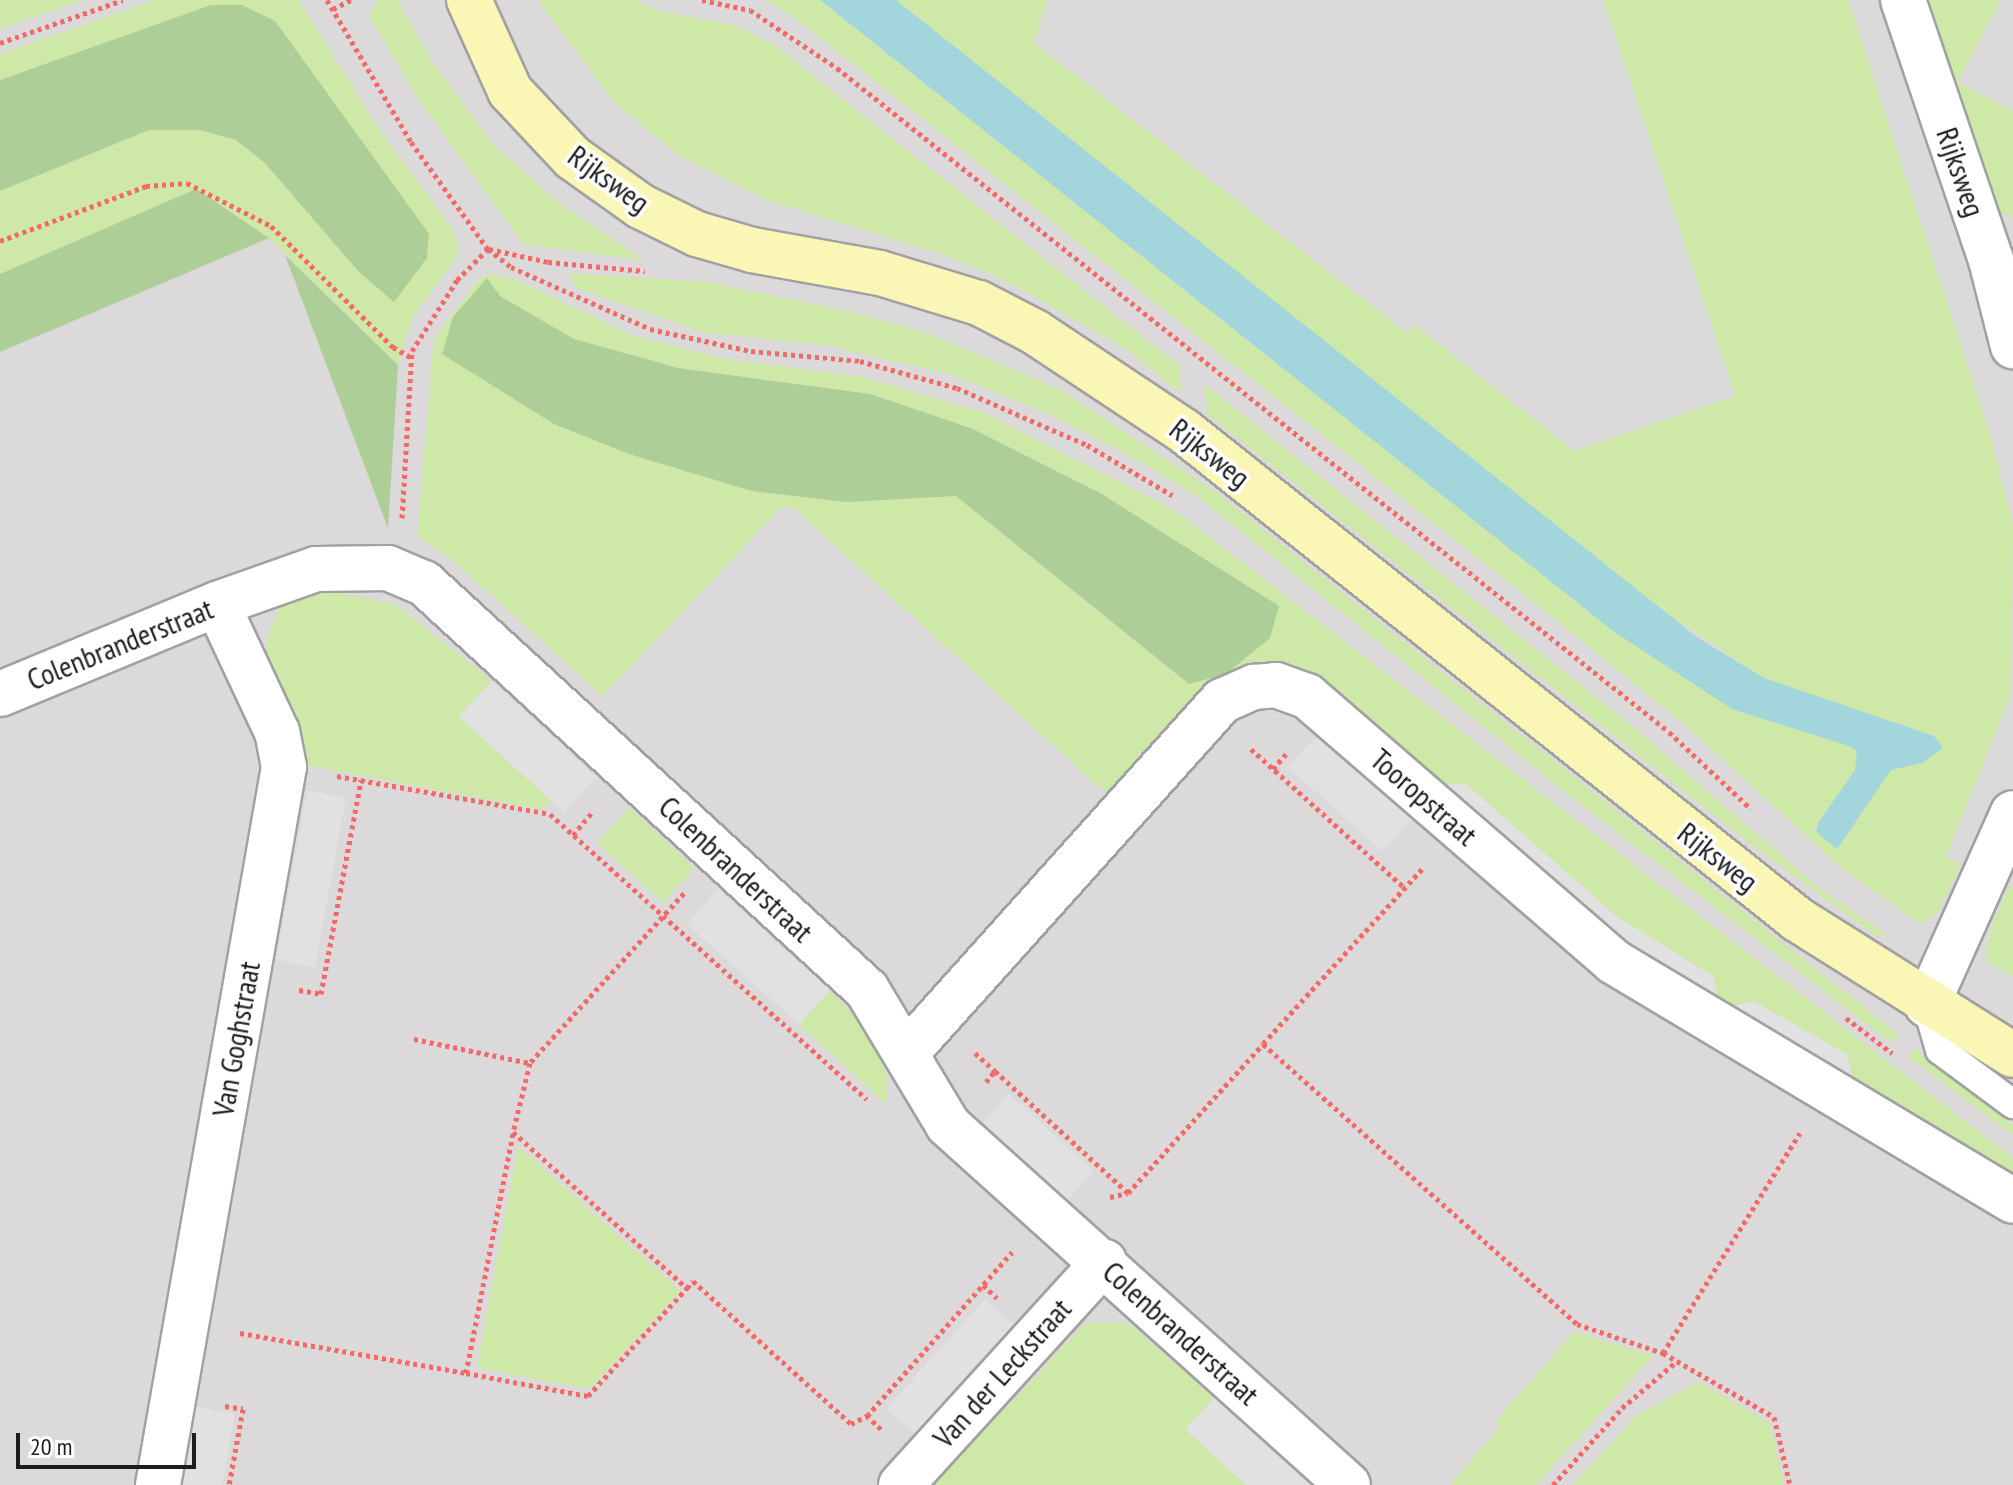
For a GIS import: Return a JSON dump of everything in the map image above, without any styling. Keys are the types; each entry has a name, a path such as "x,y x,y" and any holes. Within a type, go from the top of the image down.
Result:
{"street":[{"name":"Rijksweg","path":"469,0 510,91 573,158 640,206 711,238 880,273 967,299 1035,332 1184,431 1785,910 1927,1005 2013,1055"},
{"name":"Rijksweg","path":"1903,0 2002,256 2013,346"},
{"name":"Colenbranderstraat","path":"0,694 217,604 316,569 388,568 424,583 867,990 907,1052 948,1125 1104,1262 1348,1485"},
{"name":"Van Goghstraat","path":"158,1485 284,767 277,732 217,604"},
{"name":"Tooropstraat","path":"907,1052 1222,701 1254,687 1276,685 1307,696 1614,962 2013,1201"},
{"path":"1927,1005 2013,813"},
{"name":"Van der Leckstraat","path":"910,1474 1104,1262"}],"lane":[{"path":"1927,1005 1940,1050 2013,1104"}],"path":[{"path":"0,43 123,0"},
{"path":"327,0 411,142 488,249 548,262 662,270"},
{"path":"333,9 351,0"},
{"path":"702,0 750,10 837,68 1669,732 1755,812"},
{"path":"0,241 146,186 187,183 271,226 393,347 412,358"},
{"path":"388,568 401,532 412,358 457,280 488,249"},
{"path":"1211,714 1405,888"},
{"path":"284,767 550,814 875,1107"},
{"path":"247,979 321,994 361,780"},
{"path":"186,1323 588,1396 693,1281 851,1424 867,1416 1046,1214 1128,1193 1459,828"},
{"path":"466,1373 513,1132 530,1063 719,855"},
{"path":"414,1039 530,1063"},
{"path":"1263,1044 1577,1324 1663,1353 1774,1417 1790,1485"},
{"path":"948,1125 995,1071 1128,1193"},
{"path":"1663,1353 1827,1089"},
{"path":"513,1132 687,1288"},
{"path":"1553,1485 1622,1408 1677,1361"},
{"path":"867,1416 910,1474"}],"shaded area":[{"path":"0,0 2013,0 2013,1485 0,1485"},
{"path":"492,681 596,777 564,812 459,717"},
{"path":"1318,734 1412,819 1382,851 1288,767"},
{"path":"1466,784 1616,916 1714,977 1719,1005 1601,936 1438,785"},
{"path":"307,790 346,798 315,967 276,960"},
{"path":"718,889 830,990 799,1024 687,924"},
{"path":"1753,1001 1847,1054 1854,1085 1726,1008"},
{"path":"1009,1094 1094,1171 1066,1202 981,1125"},
{"path":"985,1299 1016,1327 916,1435 886,1409"},
{"path":"1215,1397 1310,1485 1246,1485 1185,1429"},
{"path":"193,1406 235,1414 222,1485 178,1485"}],"green space":[{"path":"0,0 83,0 0,29"},
{"path":"155,0 299,0 375,123 455,233 459,255 412,318 398,365 269,238 196,189 0,274 0,191 149,130 200,130 236,140 265,163 359,272 394,301 428,234 211,5 0,80 0,54"},
{"path":"377,0 397,0 431,60 493,145 563,206 645,261 523,244 421,103 369,16"},
{"path":"538,0 634,0 659,11 735,25 773,44 1172,360 1180,367 1181,388 1176,390 1126,349 1005,280 942,254 766,200 678,155 613,101"},
{"path":"765,0 820,0 1188,293 1732,709 1852,747 1857,752 1855,770 1818,823 1816,832 1837,849 1891,770 1922,763 1810,697 1764,678 1644,598 896,0 1047,0 1034,43 1407,333 1415,325 1574,451 1735,396 1603,0 1848,0 1989,430 2013,525 2011,695 1946,857 1962,864 1937,914 1923,923 1913,919 1838,865 1684,724 1551,616 791,15"},
{"path":"1922,0 2001,0 1958,82 2013,111 2013,217 1996,211"},
{"path":"211,5 242,5 275,21 429,234 427,258 394,302 359,272 265,163 236,140 200,130 149,130 0,191 0,80"},
{"path":"196,189 269,238 0,352 0,274"},
{"path":"285,255 398,365 388,528"},
{"path":"568,273 707,282 852,312 930,334 1061,390 1216,492 1899,1035 1891,1043 1566,793 1199,498 1141,462 1047,413 952,375 826,345 706,333 576,288"},
{"path":"490,274 517,280 632,335 726,359 863,377 982,412 1176,511 2013,1158 2013,1178 1719,1005 1714,977 1616,916 1466,784 1438,785 1246,668 1226,674 1110,797 794,508 782,507 603,696 450,558 417,536 434,339 480,278","holes":["500,296 574,339 678,368 870,394 973,429 1100,493 1279,606 1188,684 956,496 847,502 752,491 629,454 555,424 455,362"]},
{"path":"487,278 500,296 574,339 678,368 870,394 973,429 1100,493 1279,606 1270,638 1226,674 1189,684 956,496 847,502 752,491 629,454 554,424 442,354 453,317"},
{"path":"1203,383 1631,725 1824,892 1883,932 1880,938 1754,847 1208,415"},
{"path":"335,592 397,605 492,681 460,717 551,800 543,810 307,765 284,692 269,663 266,642 279,609 291,600"},
{"path":"629,808 695,868 663,903 597,843"},
{"path":"2009,885 2013,888 2013,976 1985,961 1989,933"},
{"path":"830,990 873,1038 888,1079 886,1104 799,1024"},
{"path":"1914,1048 2013,1125 2013,1135 1908,1057"},
{"path":"518,1146 681,1291 590,1389 477,1368"},
{"path":"1086,1323 1128,1323 1215,1397 1185,1429 1246,1485 932,1485"},
{"path":"1574,1332 1653,1356 1536,1485 1450,1485 1500,1428 1495,1422"},
{"path":"1699,1382 1770,1423 1784,1485 1573,1485 1637,1415"}],"water":[{"path":"820,0 896,0 1698,638 1764,678 1934,736 1943,748 1922,763 1891,770 1837,849 1816,832 1818,823 1855,770 1857,752 1852,747 1732,709 1613,631"}]}
